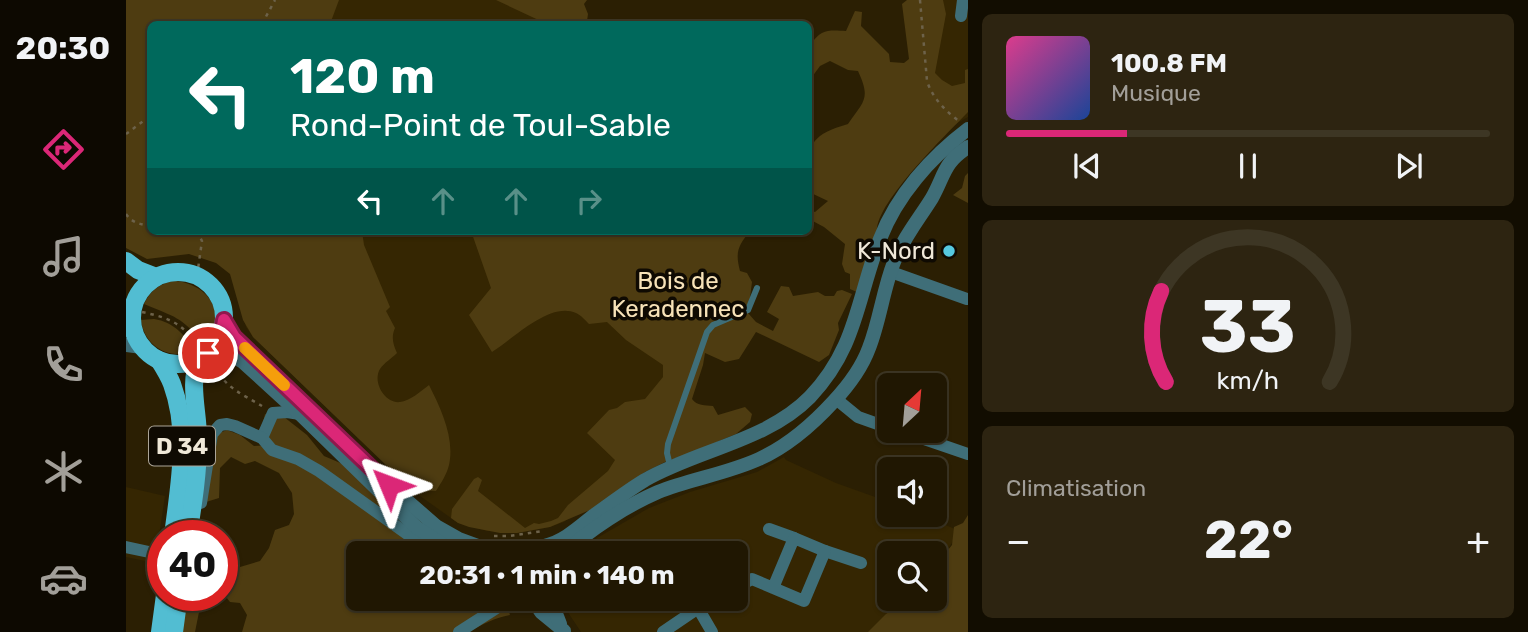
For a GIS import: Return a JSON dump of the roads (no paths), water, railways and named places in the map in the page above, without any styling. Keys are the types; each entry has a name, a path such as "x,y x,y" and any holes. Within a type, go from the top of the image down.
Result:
{"main road":[{"path":"126,261 138,270 156,276"},
{"path":"180,271 207,281 217,292 223,305 222,332 217,343 205,356 188,363 174,364 159,360 134,346 132,308 144,285 156,276 180,271"},
{"name":"D 34","path":"190,520 198,461 194,374 205,356"},
{"name":"D 34","path":"159,360 172,385 182,433 175,520"},
{"path":"160,632 163,611"},
{"path":"174,632 177,611"}],"street":[{"path":"961,16 963,0"},
{"path":"558,541 645,480 779,421 817,389 836,362 850,335 891,214 914,181 965,126"},
{"path":"578,541 602,523 656,493 761,458 799,435 836,399 865,358 899,252 933,195 945,169 968,147"},
{"path":"891,272 967,299"},
{"path":"224,320 234,337 255,358 389,485 436,526 463,541"},
{"path":"205,356 220,352 239,359 300,414 416,527 438,541"},
{"path":"836,399 858,417 877,424"},
{"path":"262,438 273,413 300,414"},
{"path":"198,520 212,434 220,425 227,424 262,438 272,450 298,459 319,471 417,541"},
{"path":"936,443 968,454"},
{"path":"671,468 677,486"},
{"path":"769,529 861,563"},
{"path":"773,588 794,538"},
{"path":"126,547 147,552"},
{"path":"748,581 752,579 804,601 825,551"},
{"path":"459,632 500,611"},
{"path":"539,611 564,631"},
{"path":"554,611 564,631"},
{"path":"663,632 694,611"},
{"path":"700,611 712,632"}],"lane":[{"path":"671,468 667,453 668,444 707,332 713,325 748,310 757,288"}],"place":[{"name":"K-Nord","path":"949,251"}],"park label":[{"name":"Bois de Keradennec","path":"678,295"}]}
